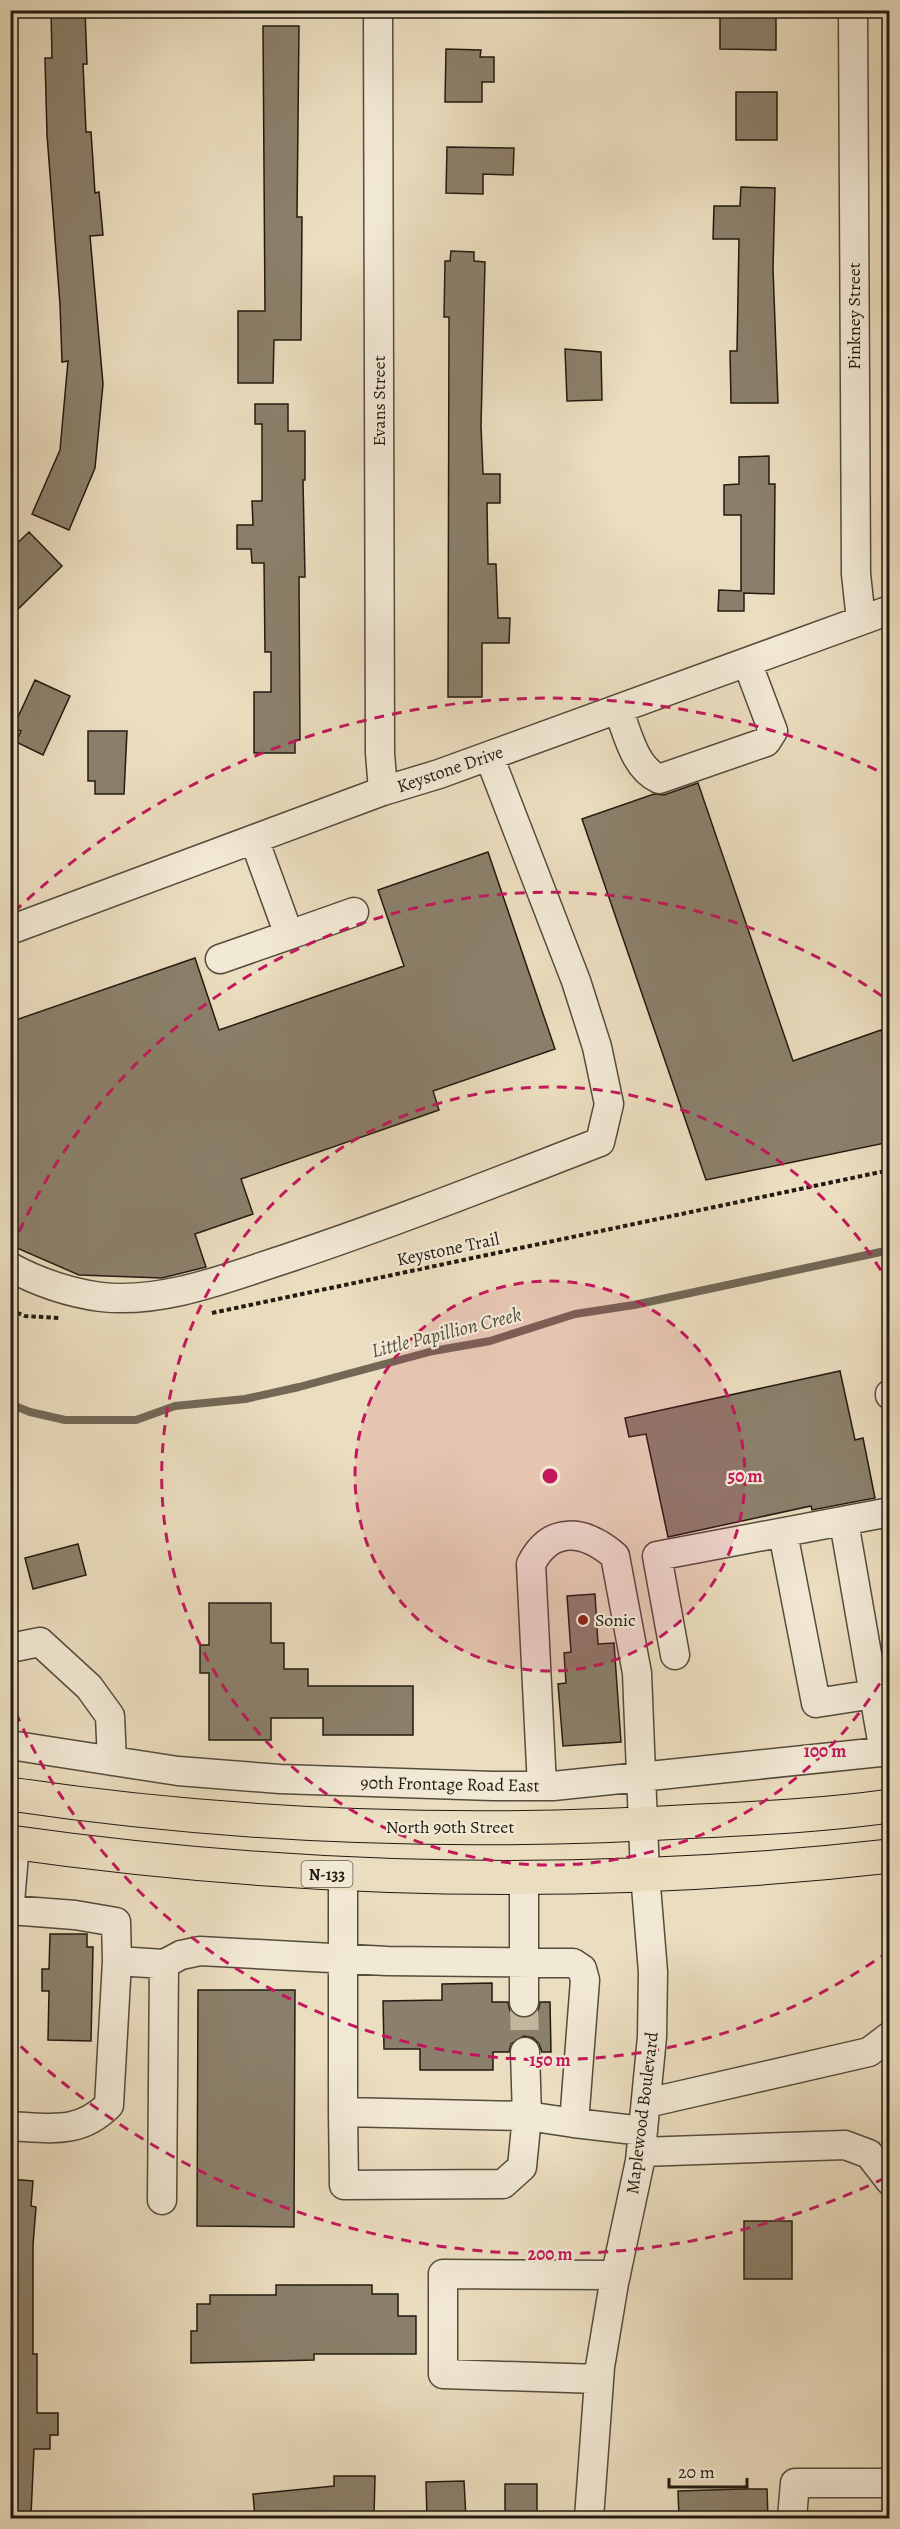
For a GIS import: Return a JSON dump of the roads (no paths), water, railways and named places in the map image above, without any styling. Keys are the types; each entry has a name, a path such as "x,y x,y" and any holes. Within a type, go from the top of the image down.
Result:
{"main road":[{"name":"North 90th Street","path":"10,1794 187,1816 348,1826 450,1829 642,1825 890,1806"},
{"name":"N-133","path":"13,1843 154,1861 343,1874 524,1876 645,1874 809,1865 890,1856"}],"street":[{"name":"Evans Street","path":"378,10 380,753 383,791"},
{"name":"Pinkney Street","path":"853,10 856,574 861,620"},
{"name":"Keystone Drive","path":"10,930 383,791 489,756 890,610"},
{"path":"618,709 639,762 647,773 659,779 766,742 773,731 747,662"},
{"path":"10,1268 34,1280 102,1297 158,1295 218,1281 380,1227 600,1142 609,1104 597,1047 576,981 489,756"},
{"path":"254,839 289,935"},
{"path":"220,959 354,912"},
{"path":"675,1655 657,1556 890,1512"},
{"path":"844,1522 874,1694 887,1751"},
{"path":"783,1533 816,1703 874,1694"},
{"name":"Maplewood Boulevard","path":"542,1786 531,1564 539,1549 554,1539 572,1535 586,1537 615,1556 637,1673 642,1825 653,1972 652,2037 647,2103 599,2379 589,2518"},
{"path":"10,1648 40,1642 89,1687 110,1716 112,1761"},
{"name":"90th Frontage Road East","path":"10,1745 178,1771 280,1779 395,1784 542,1786 887,1751"},
{"path":"10,1902 13,1843"},
{"path":"343,1874 344,2185 503,2184 522,2167 527,2116 525,2052"},
{"path":"524,1876 524,2002"},
{"path":"10,1910 75,1915 116,1922 117,1961 109,2105 98,2116 81,2125 60,2129 10,2126"},
{"path":"117,1961 164,1965 181,1955 201,1951 342,1958 573,1963 582,1969 585,1980 574,2123"},
{"path":"162,2200 164,1965"},
{"path":"647,2103 869,2052 890,2036"},
{"path":"343,2112 527,2116 574,2123 642,2141 845,2145 869,2154 890,2181"},
{"path":"599,2379 443,2374 443,2274 616,2275"},
{"path":"792,2518 795,2483 890,2483"}],"waterway":[{"name":"Little Papillion Creek","path":"10,1404 30,1412 65,1420 136,1420 175,1406 245,1399 433,1351 490,1341 575,1314 634,1305 890,1250"}],"tunnel":[{"path":"524,2002 525,2052"}],"place":[{"name":"Sonic","path":"583,1620"}]}
